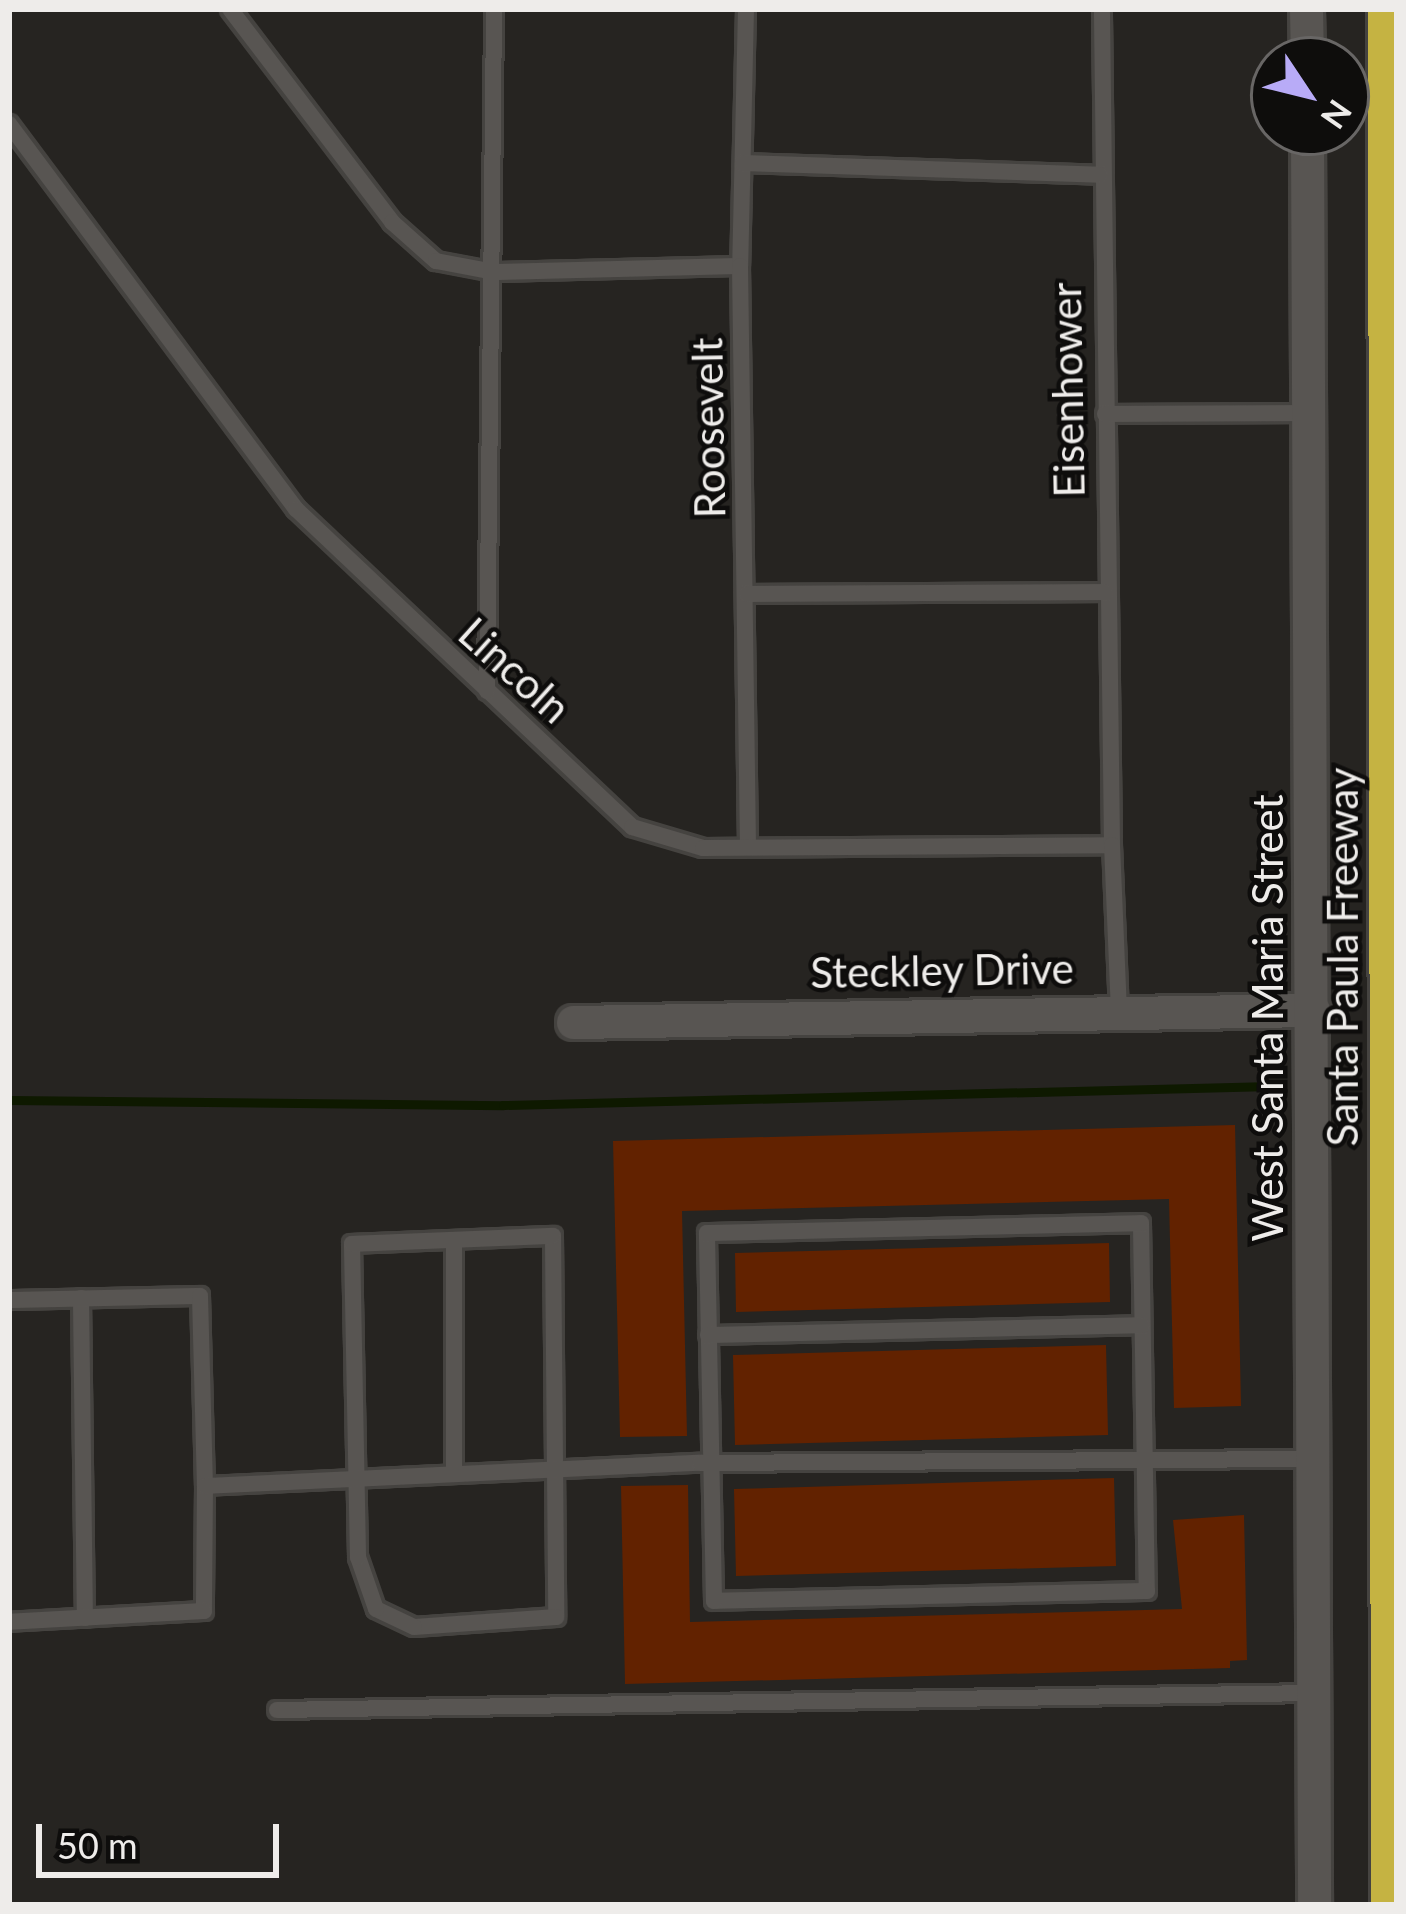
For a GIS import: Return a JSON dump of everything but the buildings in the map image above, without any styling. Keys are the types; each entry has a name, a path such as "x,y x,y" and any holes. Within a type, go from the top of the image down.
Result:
{"highway":[{"name":"Santa Paula Freeway","path":"1386,9 1389,1905"}],"street":[{"name":"West Santa Maria Street","path":"1307,156 1314,1905"},
{"name":"Steckley Drive","path":"573,1022 1313,1010"}],"lane":[{"path":"230,9 420,250 448,267 495,272 740,266"},
{"path":"487,691 495,272 494,9"},
{"name":"Roosevelt","path":"746,9 740,266 748,845"},
{"name":"Eisenhower","path":"1102,9 1106,770 1112,844"},
{"name":"Lincoln","path":"9,124 296,509 632,827 677,846 1112,844"},
{"path":"742,163 1100,176"},
{"path":"1105,414 1310,413"},
{"path":"748,594 1105,592"},
{"path":"1112,844 1119,1012"},
{"path":"1141,1223 1148,1591 714,1601 709,1335 707,1233 1141,1223"},
{"path":"553,1236 556,1617 414,1627 376,1609 358,1557 352,1244 454,1240 553,1236"},
{"path":"454,1240 454,1473"},
{"path":"9,1300 200,1296 205,1486 204,1611 9,1622"},
{"path":"81,1298 85,1618"},
{"path":"709,1335 1142,1325"},
{"path":"205,1486 711,1463 1311,1459"},
{"path":"277,1710 1314,1693"}],"waterway":[{"path":"9,1100 503,1105 1275,1086"}]}
